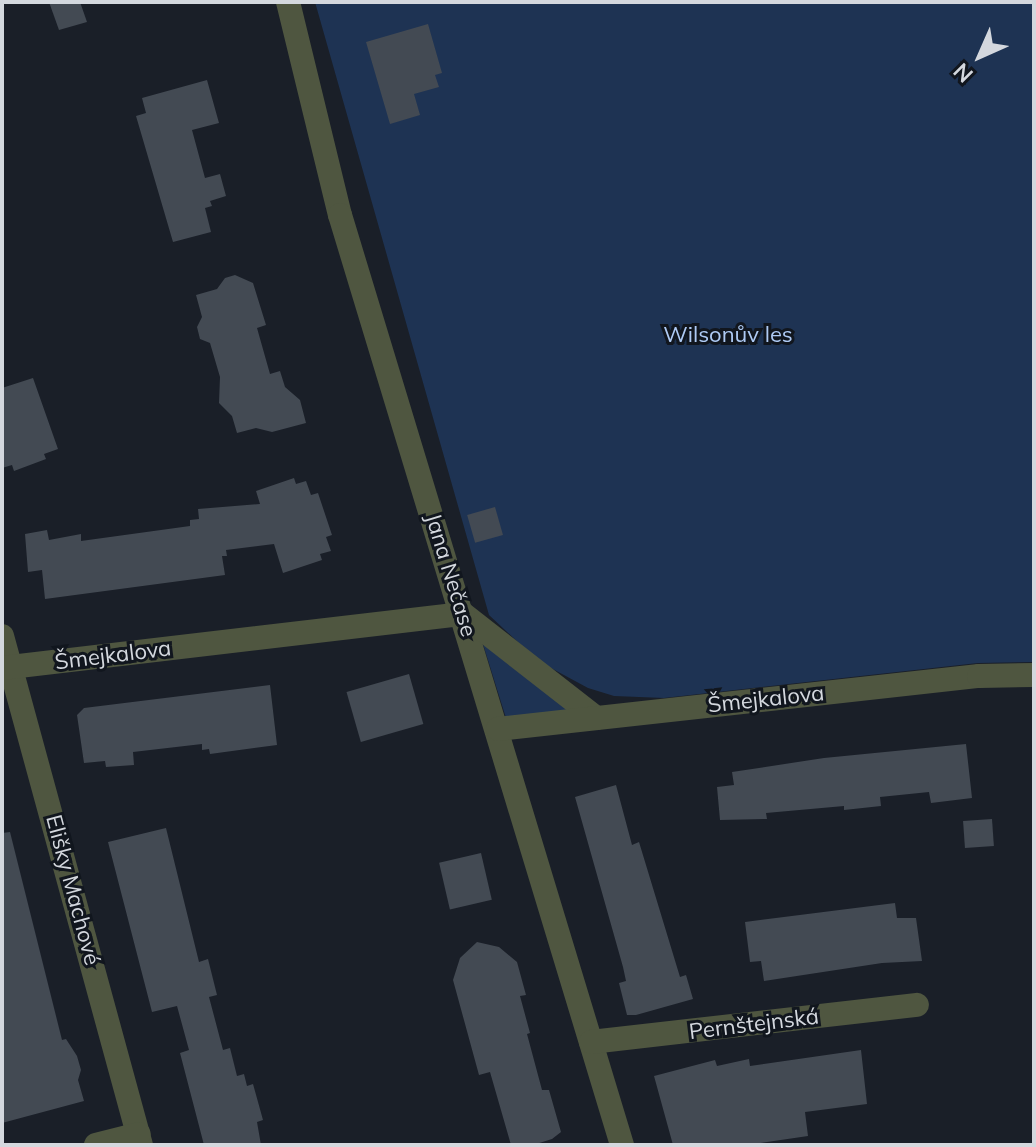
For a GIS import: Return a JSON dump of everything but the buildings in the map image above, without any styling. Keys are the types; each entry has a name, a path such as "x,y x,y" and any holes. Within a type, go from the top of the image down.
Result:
{"street":[{"name":"Jana Nečase","path":"288,2 340,215 622,1145"},
{"name":"Šmejkalova","path":"7,667 463,614"},
{"path":"463,614 596,718"},
{"name":"Elišky Machové","path":"2,636 7,667 140,1139"},
{"name":"Šmejkalova","path":"498,729 979,676 1034,675"},
{"name":"Pernštejnská","path":"591,1042 917,1005"},
{"path":"96,1145 140,1139"}],"green space":[{"name":"Wilsonův les","path":"315,2 1034,2 1034,662 978,663 664,698 614,696 588,688 538,661 489,615"},
{"path":"482,641 579,713 506,718"}]}
